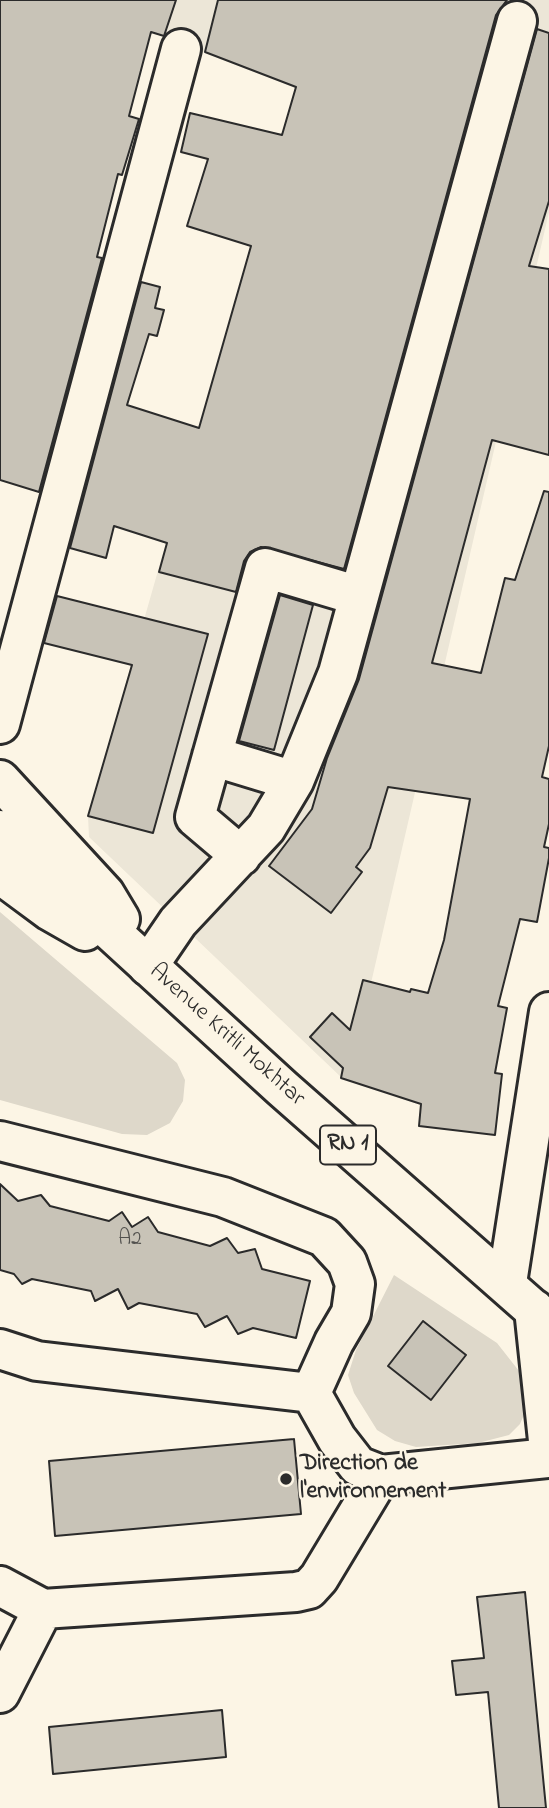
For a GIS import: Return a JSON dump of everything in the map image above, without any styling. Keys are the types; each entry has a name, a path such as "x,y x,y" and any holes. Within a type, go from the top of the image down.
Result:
{"street":[{"path":"148,966 178,922 266,828 294,781 338,673 517,22"},
{"path":"0,724 181,49"},
{"path":"240,856 195,817 265,568 359,596"},
{"path":"212,757 294,781"},
{"name":"RN 1","path":"0,780 105,894 148,966"},
{"name":"Avenue Kritli Mokhtar","path":"0,830 282,1088 530,1305"},
{"name":"RN 1","path":"0,874 50,911 148,966"},
{"path":"549,1012 530,1305 549,1450"},
{"path":"0,1141 223,1197 324,1237 347,1262 355,1284 351,1313 334,1342 312,1393"},
{"path":"0,1349 37,1361 312,1393"},
{"path":"312,1393 337,1439 358,1466 382,1475 549,1458"},
{"path":"0,1586 43,1609 309,1589 319,1578 382,1475"},
{"path":"0,1693 43,1609"}],"shaded area":[{"path":"69,0 549,0 549,212 356,1048 342,1078 89,837 88,816 296,87"},
{"path":"0,912 177,1063 185,1080 183,1101 170,1123 147,1135 122,1134 0,1100"},
{"path":"394,1275 497,1343 519,1371 526,1410 520,1424 509,1435 478,1443 416,1447 395,1441 377,1430 354,1393 348,1375 356,1350"}],"building":[{"path":"0,0 176,0 164,36 151,32 129,116 139,119 122,175 118,174 97,257 102,258 39,492 0,480"},
{"path":"218,0 507,0 496,15 344,569 261,547 250,552 244,561 236,592 159,572 167,543 114,526 106,558 70,548 141,282 160,287 155,308 164,310 157,336 149,334 127,405 199,428 251,246 187,226 208,159 181,152 190,113 282,135 296,87 205,52"},
{"path":"537,29 549,33 549,201 529,266 549,269 549,455 492,440 432,663 481,673 505,578 515,580 544,491 549,492 549,746 542,777 549,779 549,824 544,847 549,848 549,858 537,922 520,919 498,1006 507,1008 495,1073 502,1074 495,1135 419,1126 421,1104 341,1078 343,1068 310,1037 332,1013 350,1030 363,980 410,992 411,989 428,993 444,940 470,799 388,787 370,848 356,867 362,872 331,913 269,866 312,809 327,758 359,679"},
{"path":"280,595 313,605 274,750 239,741"},
{"path":"57,596 208,634 153,833 88,816 132,665 44,643"},
{"path":"0,1184 18,1201 41,1195 50,1206 109,1221 122,1212 132,1227 148,1217 158,1232 210,1246 227,1238 238,1253 255,1249 262,1269 310,1281 296,1338 253,1328 238,1334 227,1316 205,1327 197,1314 139,1303 128,1309 118,1289 95,1301 91,1291 32,1279 22,1284 14,1274 0,1270"},
{"path":"423,1321 466,1355 431,1400 388,1366"},
{"path":"294,1439 301,1514 55,1536 49,1461"},
{"path":"525,1592 546,1808 499,1808 488,1692 456,1695 452,1661 484,1658 477,1597"},
{"path":"222,1710 226,1757 53,1774 49,1727"}],"place":[{"name":"Direction de l'environnement","path":"286,1479"}]}
